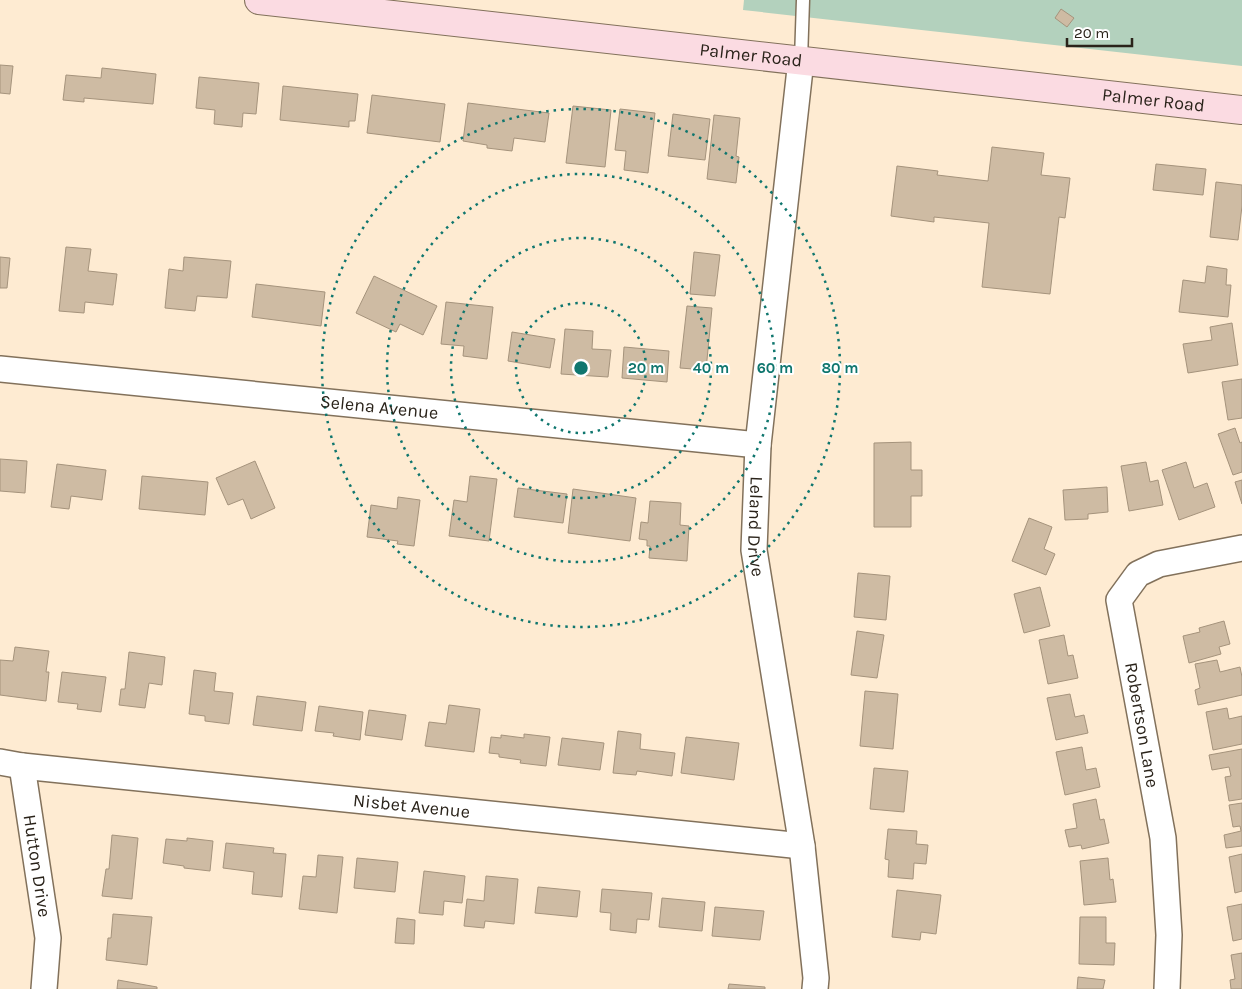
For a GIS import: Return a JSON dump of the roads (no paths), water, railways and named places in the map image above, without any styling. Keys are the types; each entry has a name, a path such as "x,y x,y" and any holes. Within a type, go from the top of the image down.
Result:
{"street":[{"name":"Palmer Road","path":"259,0 1242,110"},
{"name":"Leland Drive","path":"801,60 758,445 754,550 802,846 816,978 815,989"},
{"name":"Selena Avenue","path":"0,369 758,445"},
{"name":"Robertson Lane","path":"1167,989 1169,935 1163,838 1119,600 1138,574 1159,564 1242,548"},
{"name":"Nisbet Avenue","path":"11,764 802,846"},
{"name":"Hutton Drive","path":"11,764 48,938 44,989"}],"lane":[{"path":"801,60 803,0"}]}
